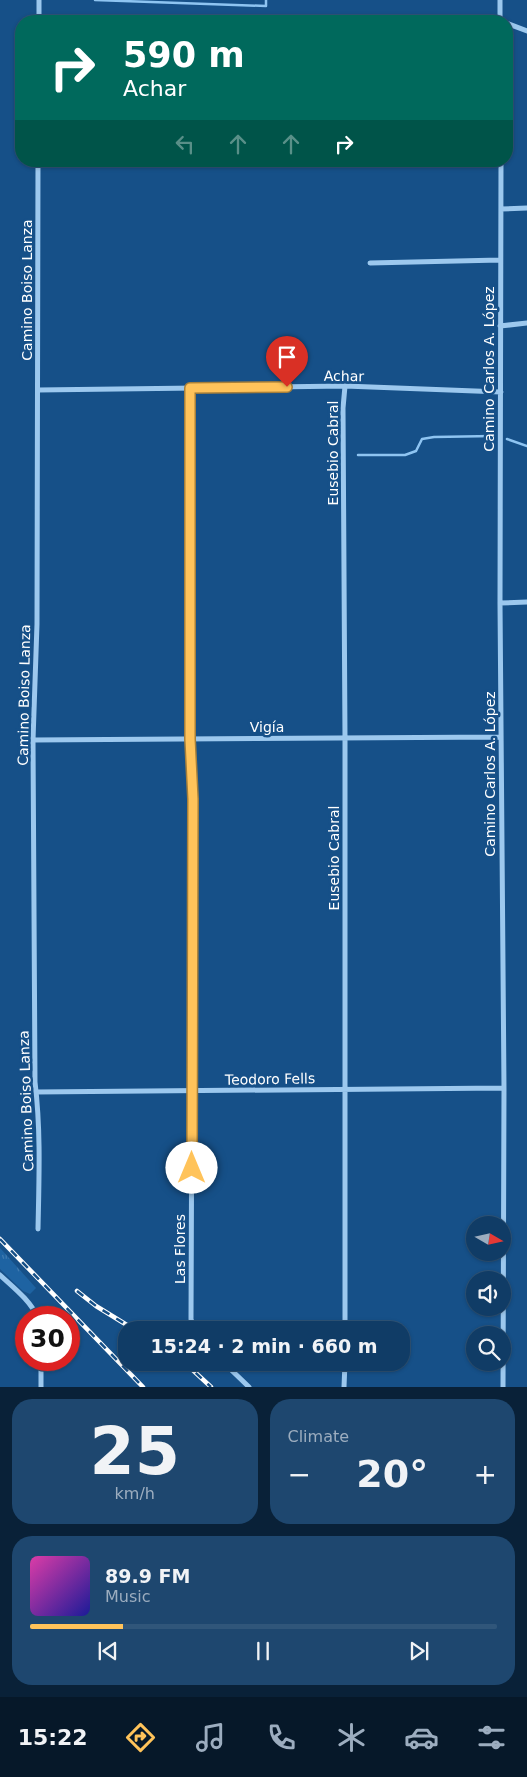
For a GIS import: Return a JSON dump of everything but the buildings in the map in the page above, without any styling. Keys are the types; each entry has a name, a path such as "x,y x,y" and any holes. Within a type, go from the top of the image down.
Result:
{"street":[{"path":"39,0 39,15"},
{"path":"500,0 501,15"},
{"path":"513,26 527,31"},
{"name":"Camino Boiso Lanza","path":"38,167 37,624 33,740 36,1092 39,1161 38,1229"},
{"name":"Camino Carlos A. López","path":"500,167 500,737 504,1088 503,1387"},
{"path":"501,209 527,208"},
{"path":"370,263 500,260"},
{"path":"500,326 527,323"},
{"name":"Achar","path":"38,390 345,386 501,392"},
{"name":"Eusebio Cabral","path":"345,386 343,417 345,1321"},
{"name":"Las Flores","path":"190,388 190,739 193,799 191,1321"},
{"path":"500,602 527,602"},
{"name":"Vigía","path":"33,740 500,737"},
{"name":"Teodoro Fells","path":"36,1092 504,1088"},
{"path":"0,1275 31,1306"},
{"path":"41,1371 41,1387"},
{"path":"232,1371 249,1387"},
{"path":"344,1371 344,1387"}],"green space":[{"path":"0,1248 36,1288 30,1294 23,1291 0,1269"}],"waterway":[{"path":"95,0 266,6 266,0"},
{"path":"358,455 405,455 416,451 422,439 434,437 493,436"},
{"path":"507,439 527,446"}],"railway":[{"path":"0,1239 143,1387"},
{"path":"77,1291 96,1306 120,1321"},
{"path":"194,1371 211,1387"}],"route":[{"path":"192,1168 193,799 190,739 190,388 287,387"}]}
